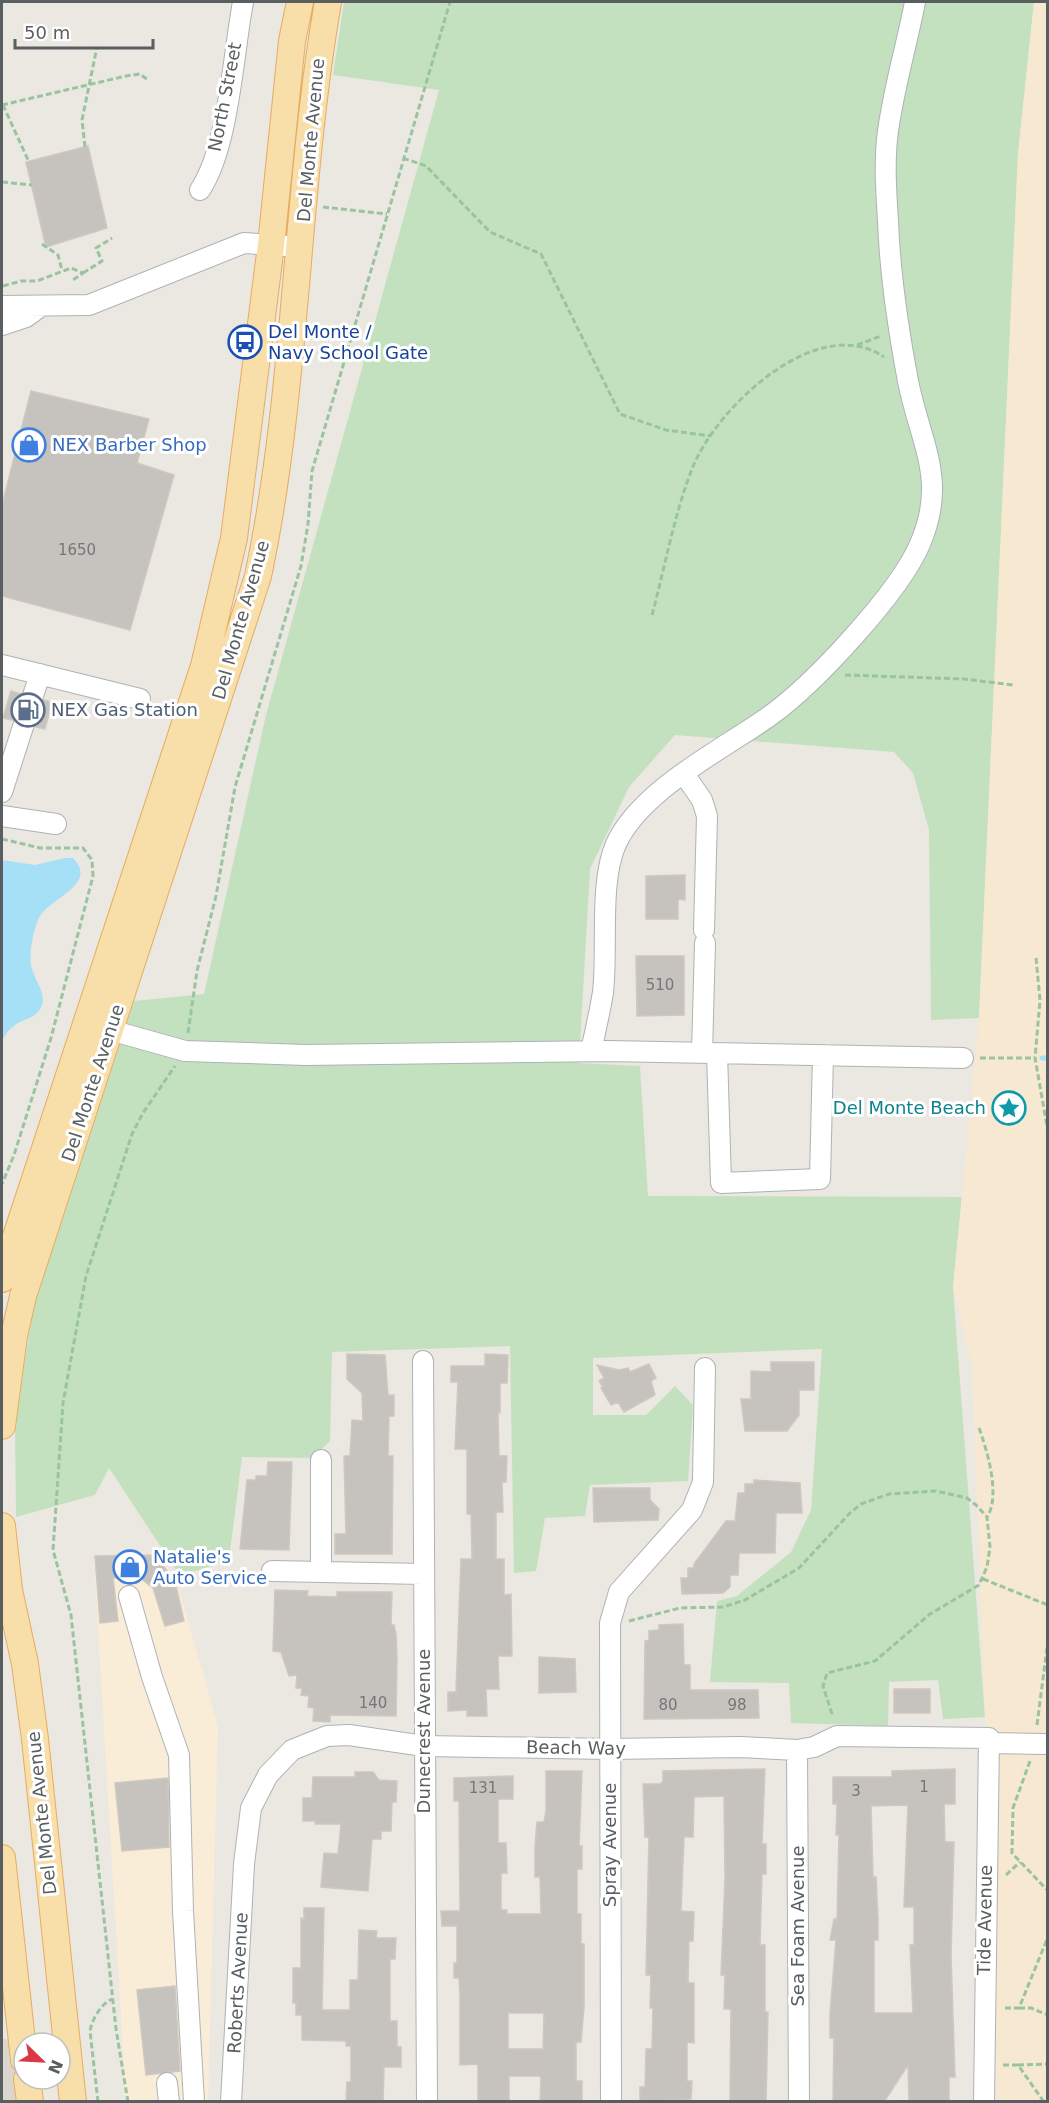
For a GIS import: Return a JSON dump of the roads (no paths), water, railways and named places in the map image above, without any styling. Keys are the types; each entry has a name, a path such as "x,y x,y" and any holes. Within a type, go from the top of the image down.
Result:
{"main road":[{"name":"Del Monte Avenue","path":"2,1279 153,824 216,621 234,538 271,245 292,41 300,2"},
{"name":"Del Monte Avenue","path":"2,1426 14,1336 23,1296 258,576 279,459 315,86 328,2"},
{"name":"Del Monte Avenue","path":"2,1526 9,1590 29,1696 73,2102"},
{"path":"2,1858 21,2031"}],"street":[{"name":"North Street","path":"200,190 206,181 218,146 231,85 243,2"},
{"path":"591,1051 603,992 609,867 616,845 630,819 709,754 773,714 816,674 890,595 921,543 931,509 933,482 926,442 909,386 896,312 886,177 888,131 915,2"},
{"path":"2,306 39,308 89,305 244,243 301,247"},
{"path":"2,326 26,317 39,308"},
{"path":"2,665 140,699"},
{"path":"2,792 40,674"},
{"path":"684,774 702,800 707,816 704,937 709,1053 720,1183 820,1179 823,1055"},
{"path":"2,816 56,824"},
{"path":"110,1030 185,1052 306,1055 591,1051 963,1058"},
{"name":"Dunecrest Avenue","path":"423,1361 427,2102"},
{"name":"Spray Avenue","path":"611,2102 610,1623 619,1592 692,1510 699,1497 703,1482 705,1368"},
{"path":"321,1460 321,1571"},
{"path":"272,1571 424,1574"},
{"path":"129,1596 152,1677 179,1755 183,1825 183,1911 194,2102"},
{"name":"Beach Way","path":"244,1864 251,1808 268,1774 292,1750 327,1736 349,1735 424,1746 610,1749 741,1747 797,1750 814,1747 837,1736 1038,1744"},
{"name":"Tide Avenue","path":"984,2102 983,2008 989,1741"},
{"name":"Sea Foam Avenue","path":"797,1750 799,2102"},
{"name":"Roberts Avenue","path":"231,2102 244,1864"}],"water":[{"path":"73,858 80,868 80,876 69,891 43,912 36,925 32,942 31,965 41,989 42,1006 38,1012 12,1027 2,1040 2,860 35,865"}],"waterway":[{"path":"1042,1058 1048,1058"}],"place":[{"name":"Del Monte / Navy School Gate","path":"245,342"},
{"name":"NEX Barber Shop","path":"29,445"},
{"name":"NEX Gas Station","path":"28,710"},
{"name":"Del Monte Beach","path":"1009,1108"},
{"name":"Natalie's Auto Service","path":"130,1567"}]}
